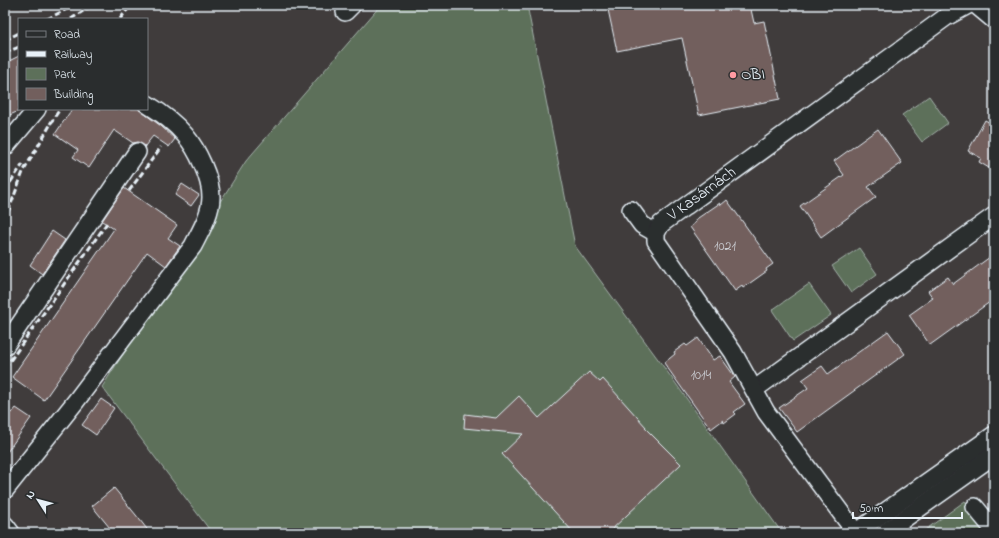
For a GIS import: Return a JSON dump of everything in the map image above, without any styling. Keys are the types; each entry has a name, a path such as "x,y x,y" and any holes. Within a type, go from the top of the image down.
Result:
{"street":[{"name":"V Kasárnách","path":"856,533 766,412 755,389 725,339 656,241 656,233 661,224 946,17 968,5"},
{"path":"976,5 994,20"},
{"path":"5,490 76,401 193,246 205,223 211,198 207,177 198,155 185,135 160,112 148,105"},
{"path":"5,147 35,110"},
{"path":"5,346 137,152"},
{"path":"631,210 642,225 656,233"},
{"path":"755,389 994,216"},
{"path":"856,533 994,435"},
{"path":"884,533 994,455"},
{"path":"976,507 994,530"},
{"path":"5,526 11,533"}],"green space":[{"path":"381,5 527,5 575,246 674,381 782,533 212,533 102,387 246,161"},
{"path":"929,96 948,123 922,142 902,115"},
{"path":"859,248 877,274 851,293 832,266"},
{"path":"809,284 831,315 793,341 772,310"},
{"path":"965,501 989,533 921,533"}],"building":[{"name":"OBI","path":"607,5 750,5 754,23 764,21 780,99 699,115 682,38 617,51"},
{"path":"18,56 19,111 5,117 5,63"},
{"path":"71,110 139,110 161,126 175,139 169,147 153,136 145,146 138,142 133,143 114,130 89,168 73,157 78,150 55,134"},
{"path":"985,120 994,125 994,171 979,162 981,158 968,151"},
{"path":"878,129 902,163 868,187 876,197 821,237 800,206 844,175 834,161"},
{"path":"182,184 199,195 191,206 175,195"},
{"path":"124,188 177,225 168,238 180,246 166,266 147,252 44,400 12,377 114,229 102,221"},
{"path":"727,200 773,264 766,269 767,271 743,288 742,286 735,291 690,227 696,222 695,220"},
{"path":"52,231 65,240 42,274 30,265"},
{"path":"994,254 994,299 930,345 909,315 933,298 928,291 948,277 953,284"},
{"path":"888,331 905,354 797,432 779,408 808,388 802,380 822,366 828,374"},
{"path":"698,338 713,360 720,356 735,377 729,382 745,404 734,412 736,414 724,423 723,420 711,429 664,363 675,354 674,352 685,344 687,346"},
{"path":"589,372 600,382 603,379 646,427 645,428 681,464 608,533 574,533 502,454 523,434 464,428 465,414 496,418 519,396 539,418"},
{"path":"101,399 114,408 96,435 82,425"},
{"path":"5,408 12,413 16,408 31,418 5,455"},
{"path":"114,488 150,533 114,533 92,506"}],"railway":[{"path":"49,18 75,5"},
{"path":"72,18 92,5"},
{"path":"121,18 131,5"},
{"path":"5,40 18,34"},
{"path":"5,53 18,47"},
{"path":"50,124 59,110"},
{"path":"5,220 23,172 53,120"},
{"path":"129,191 161,147"},
{"path":"5,190 23,164"},
{"path":"5,368 107,223"}],"place":[{"name":"OBI","path":"733,75"}]}
